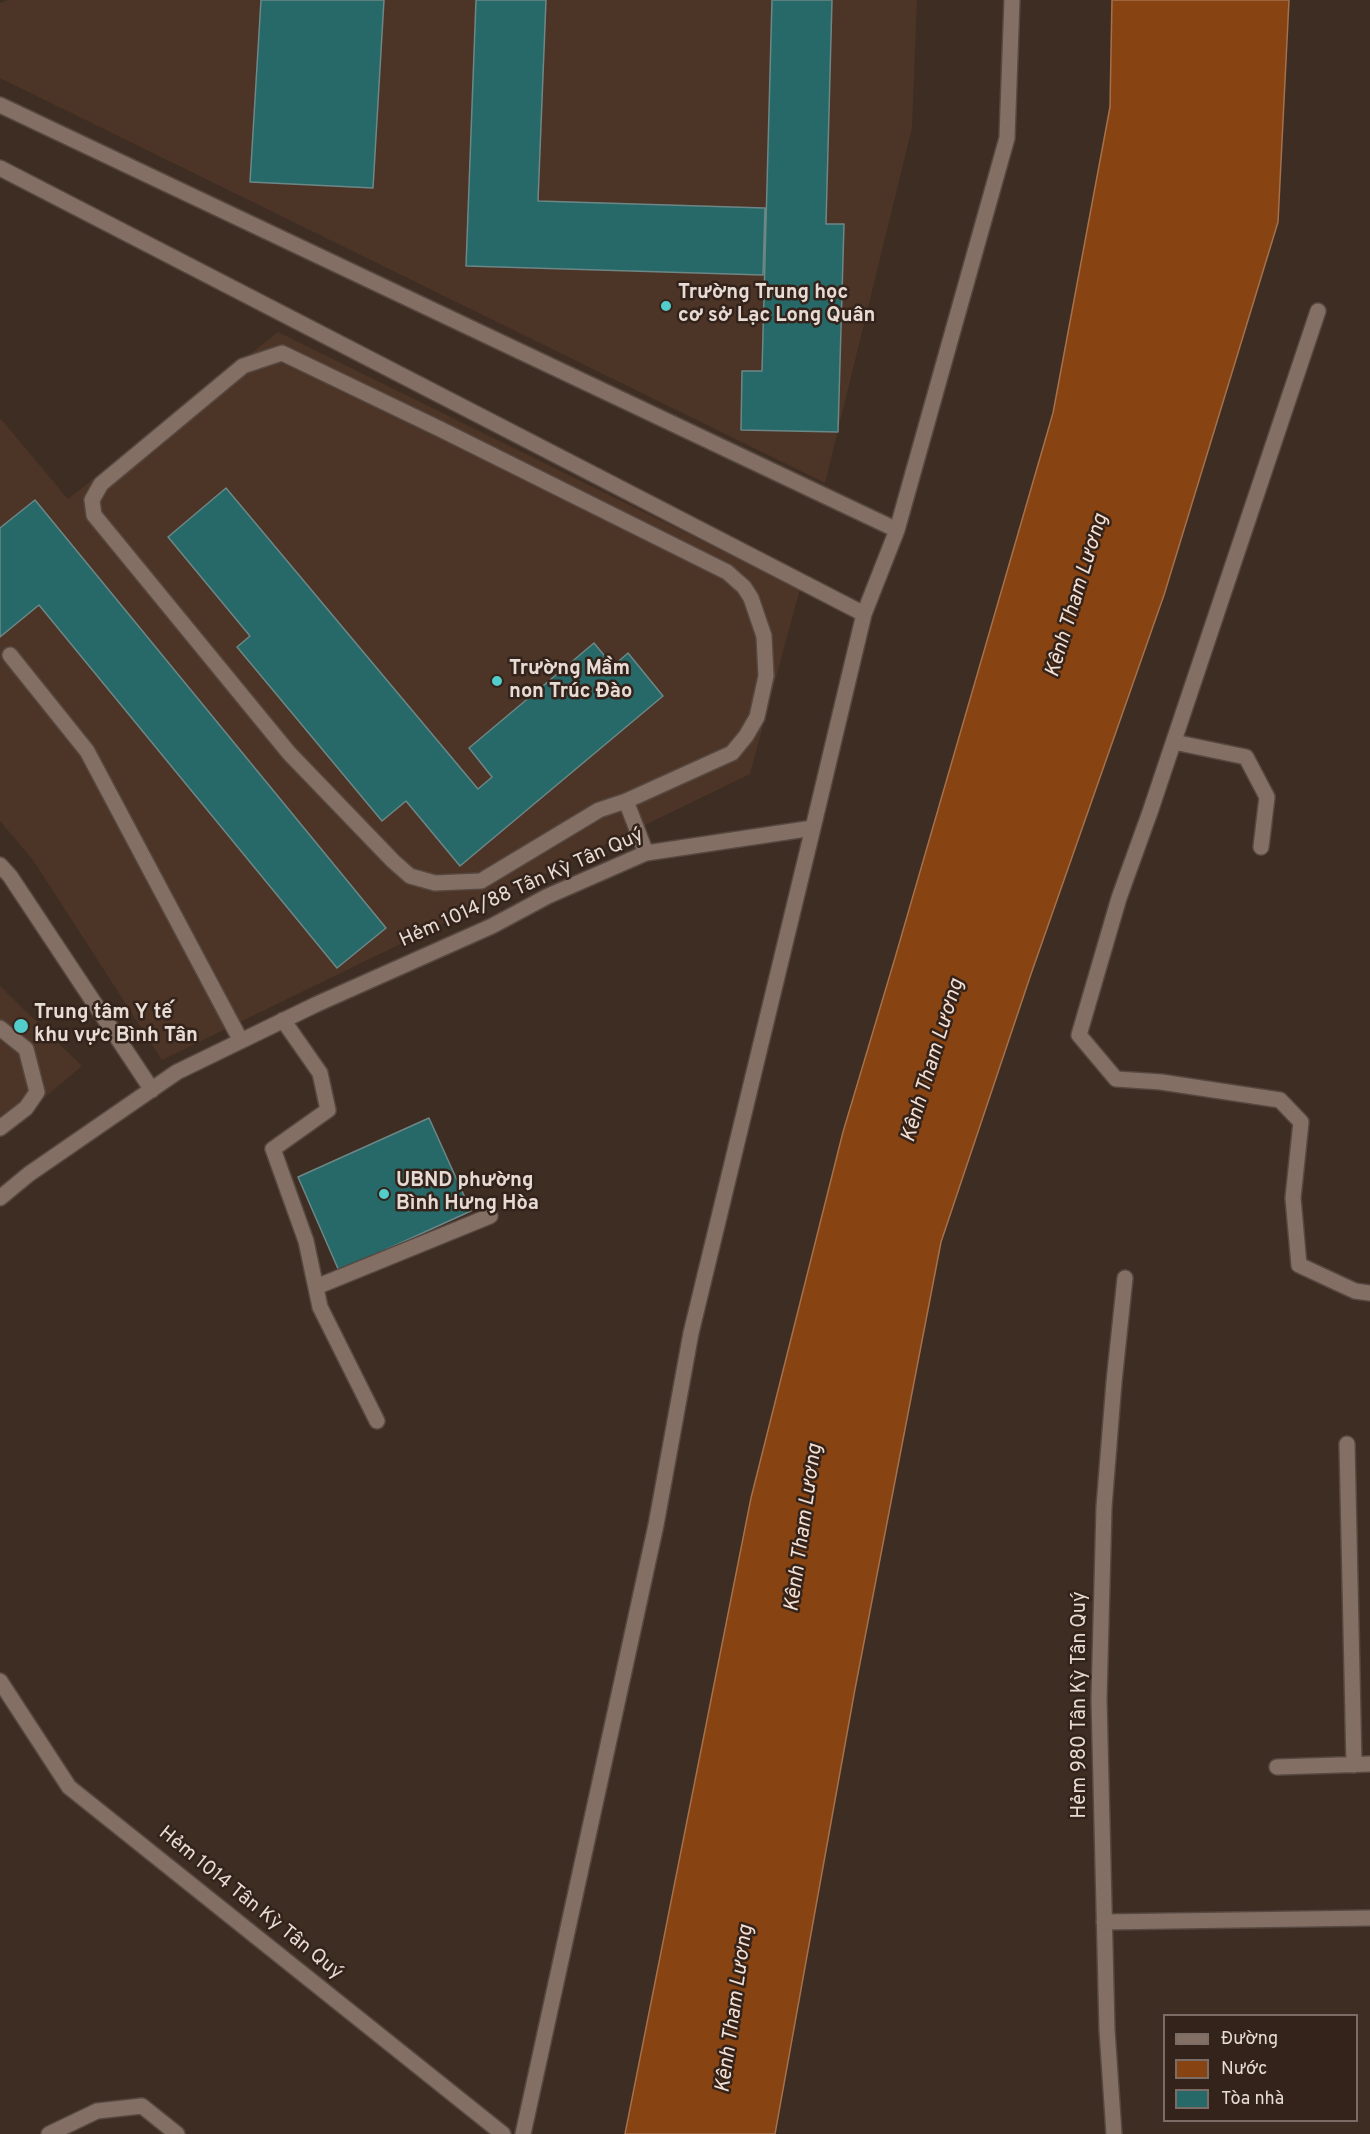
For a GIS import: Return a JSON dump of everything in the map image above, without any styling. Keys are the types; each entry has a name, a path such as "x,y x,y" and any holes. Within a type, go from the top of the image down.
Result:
{"street":[{"path":"523,2134 656,1525 691,1333 864,614 897,530 1007,138 1012,0"},
{"path":"0,105 897,530"},
{"path":"0,168 864,614"},
{"path":"1318,311 1174,742 1119,898 1079,1035 1116,1079 1161,1082 1280,1100 1300,1122 1293,1198 1299,1265 1355,1291 1370,1293"},
{"path":"282,353 727,572 744,587 751,598 764,636 765,676 756,717 746,736 732,753 626,801 599,810 481,881 435,883 410,876 290,753 94,515 92,500 101,484 243,366 282,353"},
{"path":"10,655 87,751 241,1041"},
{"path":"1174,742 1246,757 1267,797 1261,847"},
{"path":"626,801 646,853"},
{"name":"Hẻm 1014/88 Tân Kỳ Tân Quý","path":"0,1198 29,1174 177,1072 283,1020 492,926 548,896 646,853 813,828"},
{"path":"0,864 152,1090"},
{"path":"283,1020 320,1072 328,1110 273,1149 306,1241 320,1306 377,1421"},
{"path":"0,1028 26,1049 37,1092 26,1108 0,1128"},
{"path":"316,1287 490,1216"},
{"name":"Hẻm 980 Tân Kỳ Tân Quý","path":"1114,2134 1107,2030 1099,1700 1104,1507 1125,1278"},
{"path":"1347,1444 1354,1765"},
{"name":"Hẻm 1014 Tân Kỳ Tân Quý","path":"0,1681 69,1787 503,2134"},
{"path":"1277,1767 1370,1764"},
{"path":"1104,1922 1370,1918"},
{"path":"49,2134 97,2110 142,2106 177,2134"}],"shaded area":[{"name":"Trường Trung học cơ sở Lạc Long Quân","path":"8,0 917,0 912,128 825,483 0,78 0,3"},
{"name":"Trường Mầm non Trúc Đào","path":"278,332 800,589 750,774 162,1060 33,860 0,821 0,420 68,499"},
{"name":"Trung tâm Y tế khu vực Bình Tân","path":"0,986 82,1066 0,1135"}],"water":[{"name":"Kênh Tham Lương","path":"1112,0 1289,0 1278,222 1164,595 1031,974 941,1242 855,1689 775,2134 625,2134 751,1498 843,1132 1053,413 1110,107"}],"building":[{"path":"261,0 384,0 373,188 250,182"},
{"path":"476,0 546,0 538,201 765,208 763,275 466,266"},
{"path":"772,0 832,0 826,224 844,224 838,432 741,430 742,371 762,371"},
{"path":"226,488 478,789 492,777 469,748 594,643 613,666 628,653 663,696 460,866 406,801 382,821 237,647 250,636 168,537"},
{"path":"35,500 386,928 337,968 39,605 0,637 0,528"},
{"name":"UBND phường Bình Hưng Hòa","path":"429,1118 471,1211 339,1271 298,1177"}],"place":[{"name":"Trường Trung học cơ sở Lạc Long Quân","path":"666,306"},
{"name":"Trường Mầm non Trúc Đào","path":"497,681"},
{"name":"Trung tâm Y tế khu vực Bình Tân","path":"21,1026"},
{"name":"UBND phường Bình Hưng Hòa","path":"384,1194"}]}
